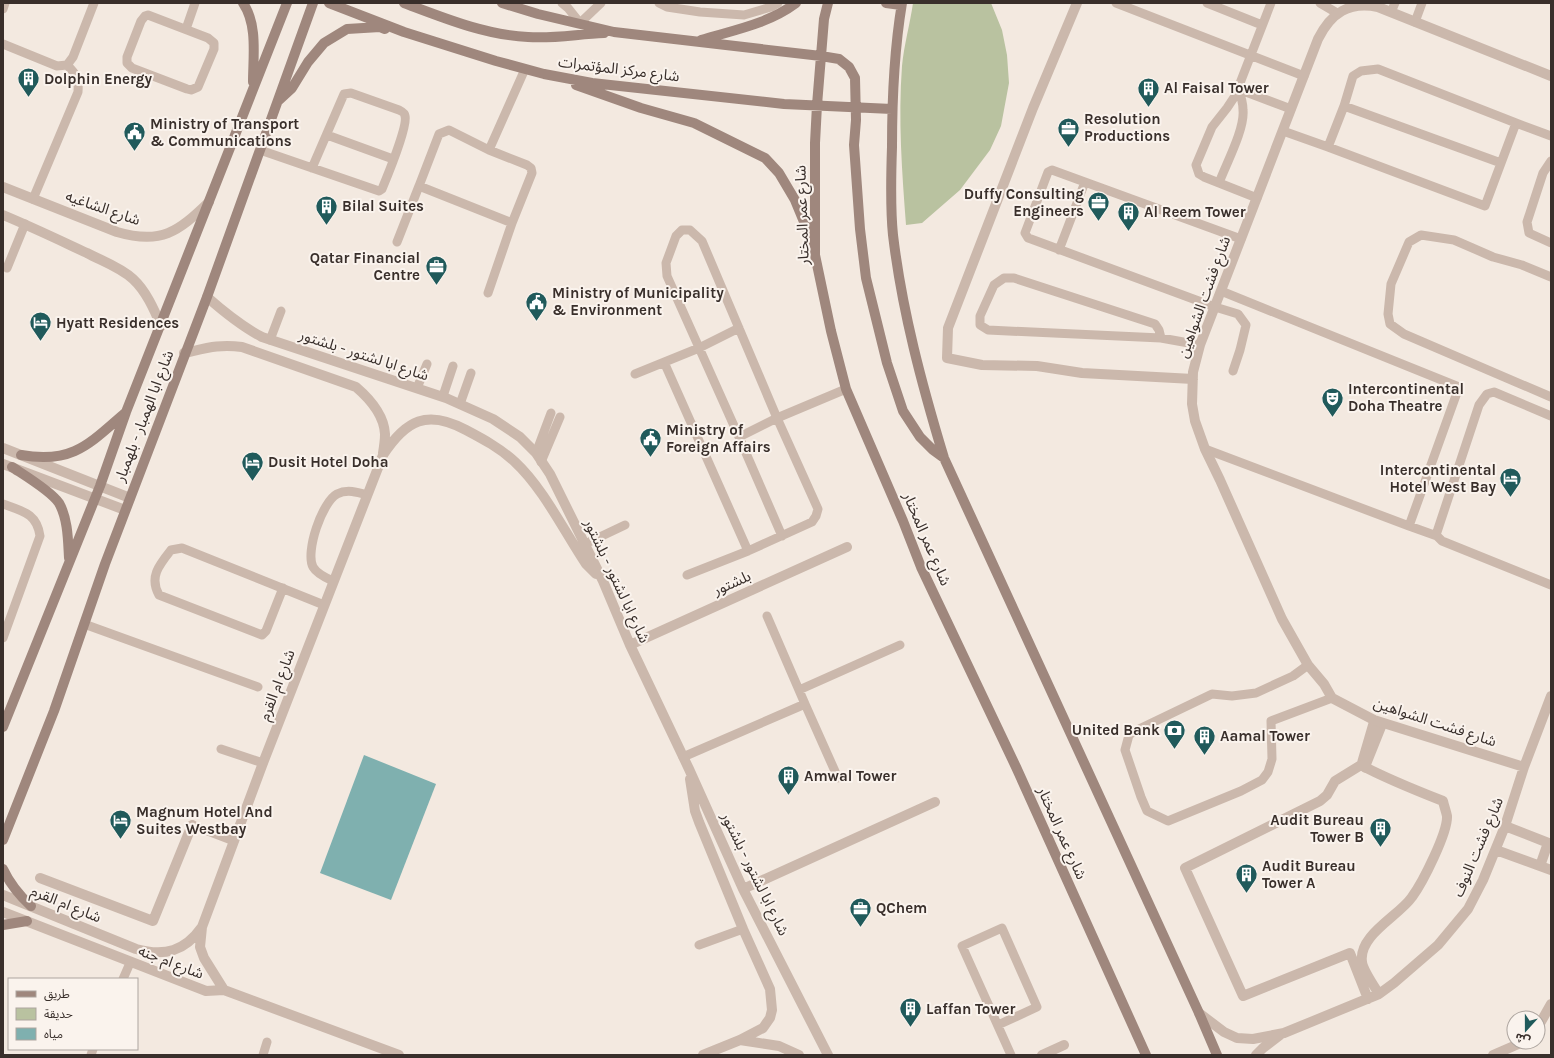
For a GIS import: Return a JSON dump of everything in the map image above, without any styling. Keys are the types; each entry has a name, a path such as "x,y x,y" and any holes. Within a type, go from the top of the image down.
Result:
{"street":[{"path":"242,3 246,8 251,23 254,42 252,88"},
{"name":"شارع ابا الهمبار - بلهمبار","path":"3,727 100,486 126,412 161,326 252,88 287,3"},
{"name":"شارع ابا الهمبار - بلهمبار","path":"3,840 54,711 125,510 184,353 207,297 313,3"},
{"name":"شارع مركز المؤتمرات","path":"329,3 404,32 544,74 592,83 784,104 892,109"},
{"path":"404,3 437,16 489,32 527,37 558,37 614,32"},
{"path":"502,3 538,14 614,32 821,56 839,59 849,67 855,78 856,120 854,145 858,200 866,278 874,315 887,363 903,411 920,437 933,450 944,458"},
{"path":"698,41 762,22 788,9 796,3"},
{"name":"شارع عمر المختار","path":"828,3 824,19 815,143 815,255 831,331 846,389 903,521 921,567 1016,767 1146,1055"},
{"path":"886,3 902,4 894,59 892,109 891,182 893,234 901,290 915,353 944,458 1217,1055"},
{"path":"1076,3 1033,108 948,328 947,358 982,365 1037,366 1082,373 1193,380"},
{"name":"شارع فشت الشواهين","path":"1524,767 1378,722 1332,698 1324,684 1308,665 1282,619 1205,449 1195,421 1192,404 1195,359 1200,345 1304,76 1324,28 1337,13 1346,5 1369,5 1393,8 1412,21 1551,76"},
{"path":"278,102 292,88 308,62 324,43 347,29 380,27 404,32"},
{"path":"544,74 641,108 694,123 746,150 765,158 779,173 795,200 808,229 815,255"},
{"name":"شارع الشاغيه","path":"3,187 117,232 147,238 160,236 174,231 189,222 209,202"},
{"path":"3,216 25,224 117,268 133,278 153,308 161,326"},
{"name":"شارع ابا لشتور - بلشتور","path":"207,297 246,329 270,340 443,396 493,419 520,437 536,453 550,474 603,581 630,645 689,769 743,889 828,1055"},
{"name":"شارع ام القرم","path":"184,353 214,346 226,345 242,347 356,387 367,396 377,410 383,425 385,435 383,455"},
{"path":"21,455 47,458 74,452 87,446 126,412"},
{"name":"شارع ام القرم","path":"3,895 136,949 148,952 161,953 173,950 185,945 195,937 202,927 262,763 383,455 404,428 418,421 436,418 452,422 488,441 514,462 533,482 586,564 603,581"},
{"path":"3,448 130,498"},
{"path":"7,465 125,510"},
{"path":"7,465 35,483 58,502 63,513 68,533 70,562"},
{"name":"بلشتور","path":"630,645 847,547"},
{"name":"شارع فشت النوف","path":"1199,1013 1224,1032 1237,1038 1253,1039 1284,1033 1379,994 1438,945 1468,909 1496,850 1506,826 1524,767 1551,696"},
{"path":"1368,999 1350,953 1243,996 1185,868 1320,801 1327,795 1336,782 1363,767 1406,785 1420,793 1443,801 1447,817 1439,849 1412,897 1371,936 1364,946 1362,963 1379,994"},
{"path":"689,769 697,817 743,929 770,989 772,1010 770,1018 763,1028 740,1040 703,1055"},
{"path":"743,889 935,802"},
{"path":"40,878 153,921 192,825"},
{"path":"1506,826 1550,844 1540,866"},
{"path":"1496,850 1551,870"},
{"path":"3,869 12,886 31,906"},
{"name":"شارع ام جنه","path":"3,912 130,963 206,991 224,990 399,1055"},
{"path":"3,925 27,921"},
{"name":"شارع ام القرم","path":"202,927 200,947 204,958 224,990"},
{"name":"شارع فشت النوف","path":"1256,1055 1284,1033"},
{"path":"740,1040 779,1046 799,1055"},
{"path":"1042,1055 1064,1045"},
{"path":"1497,1054 1506,1050"}],"lane":[{"path":"3,9 5,3"},
{"path":"3,44 57,66 67,65 73,57 94,3"},
{"path":"186,29 195,3"},
{"path":"562,3 580,23 601,3"},
{"path":"659,3 666,7 700,12 744,15 771,7 778,3"},
{"path":"1116,3 1304,76"},
{"path":"1207,3 1262,25"},
{"path":"1257,198 1199,174 1196,165 1212,126 1231,102 1238,89 1271,3"},
{"path":"1320,3 1337,13"},
{"path":"1412,21 1416,3"},
{"path":"1412,21 1422,3"},
{"path":"145,16 151,16 186,29 211,40 214,46 200,84 195,89 187,89 132,68 127,63 127,57 141,21 145,16"},
{"path":"33,198 78,92 79,80 67,65"},
{"path":"489,150 525,69"},
{"path":"1328,147 1344,106 1353,76 1362,71 1378,69 1551,136"},
{"path":"1238,89 1291,109"},
{"path":"1219,183 1242,125 1244,110 1238,89"},
{"path":"260,150 312,168 379,191 382,189 393,159 405,125 406,117 403,112 392,107 351,93 344,94 312,168"},
{"path":"1344,106 1501,163"},
{"path":"1283,131 1485,206 1516,123"},
{"path":"397,242 439,134 449,130 489,150 527,165 531,168 532,173 512,223 488,293"},
{"path":"327,135 393,159"},
{"path":"1551,162 1543,173 1527,222 1529,234 1551,243"},
{"path":"1233,371 1246,325 1238,314 1059,250 1028,238 1025,233 1048,172 1049,170 1054,170 1241,239"},
{"path":"1059,250 1085,182"},
{"path":"419,186 512,223"},
{"path":"7,268 25,224"},
{"path":"687,575 748,551 782,536 812,522 818,509 777,418 702,241 690,230 682,230 676,236 666,263 667,276 782,536"},
{"path":"1551,278 1522,265 1493,257 1454,240 1421,235 1409,242 1391,284 1388,314 1390,324 1404,334 1551,397"},
{"path":"1161,338 1155,324 1014,278 1004,278 994,284 980,316 980,325 988,330 1161,338 1200,345"},
{"path":"1221,291 1459,387 1409,526"},
{"path":"270,340 281,311"},
{"path":"635,374 699,348 739,328"},
{"path":"664,362 748,551"},
{"path":"417,388 426,364"},
{"path":"443,396 453,366"},
{"path":"460,404 471,374"},
{"path":"739,437 777,418 846,389"},
{"path":"1437,536 1436,533 1479,405 1487,394 1494,392 1551,416"},
{"path":"536,453 551,413"},
{"path":"541,462 560,417"},
{"path":"1205,449 1437,536 1442,540 1551,585"},
{"path":"334,581 318,573 313,567 311,551 317,526 328,503 336,494 347,491 367,495"},
{"path":"3,504 24,512 34,519 40,536 3,638"},
{"path":"584,544 625,526"},
{"path":"283,588 266,631 262,635 159,595 154,587 156,572 163,559 171,550 182,548 283,588 324,605"},
{"path":"767,616 838,778"},
{"path":"84,624 258,687"},
{"path":"799,690 900,645"},
{"path":"1308,665 1293,676 1256,693 1232,696 1212,694 1129,735 1125,750 1140,797 1147,811 1168,821 1241,791 1262,780 1268,772 1272,759 1271,721 1332,698"},
{"path":"683,757 805,704"},
{"path":"1363,767 1378,722"},
{"path":"221,749 262,763"},
{"path":"192,825 234,841"},
{"path":"998,1025 1037,1007 1002,928 962,946 1011,1055"},
{"path":"699,945 743,929"},
{"path":"123,978 130,963"},
{"path":"263,1055 267,1042"}],"green space":[{"path":"913,3 991,3 1002,30 1007,55 1009,83 1001,126 990,150 960,190 922,223 906,225 900,106 903,58"}],"water":[{"path":"364,755 436,784 391,900 320,873"}],"place":[{"name":"Dolphin Energy","path":"28,98"},
{"name":"Al Faisal Tower","path":"1149,108"},
{"name":"Resolution Productions","path":"1068,148"},
{"name":"Ministry of Transport & Communications","path":"135,152"},
{"name":"Duffy Consulting Engineers","path":"1099,222"},
{"name":"Bilal Suites","path":"326,226"},
{"name":"Al Reem Tower","path":"1129,232"},
{"name":"Qatar Financial Centre","path":"436,286"},
{"name":"Ministry of Municipality & Environment","path":"537,322"},
{"name":"Hyatt Residences","path":"40,342"},
{"name":"Intercontinental Doha Theatre","path":"1333,418"},
{"name":"Ministry of Foreign Affairs","path":"651,458"},
{"name":"Dusit Hotel Doha","path":"253,482"},
{"name":"Intercontinental Hotel West Bay","path":"1511,498"},
{"name":"United Bank","path":"1175,750"},
{"name":"Aamal Tower","path":"1205,756"},
{"name":"Amwal Tower","path":"788,796"},
{"name":"Magnum Hotel And Suites Westbay","path":"121,840"},
{"name":"Audit Bureau Tower B","path":"1380,848"},
{"name":"Audit Bureau Tower A","path":"1247,894"},
{"name":"QChem","path":"860,928"},
{"name":"Laffan Tower","path":"910,1028"}]}
